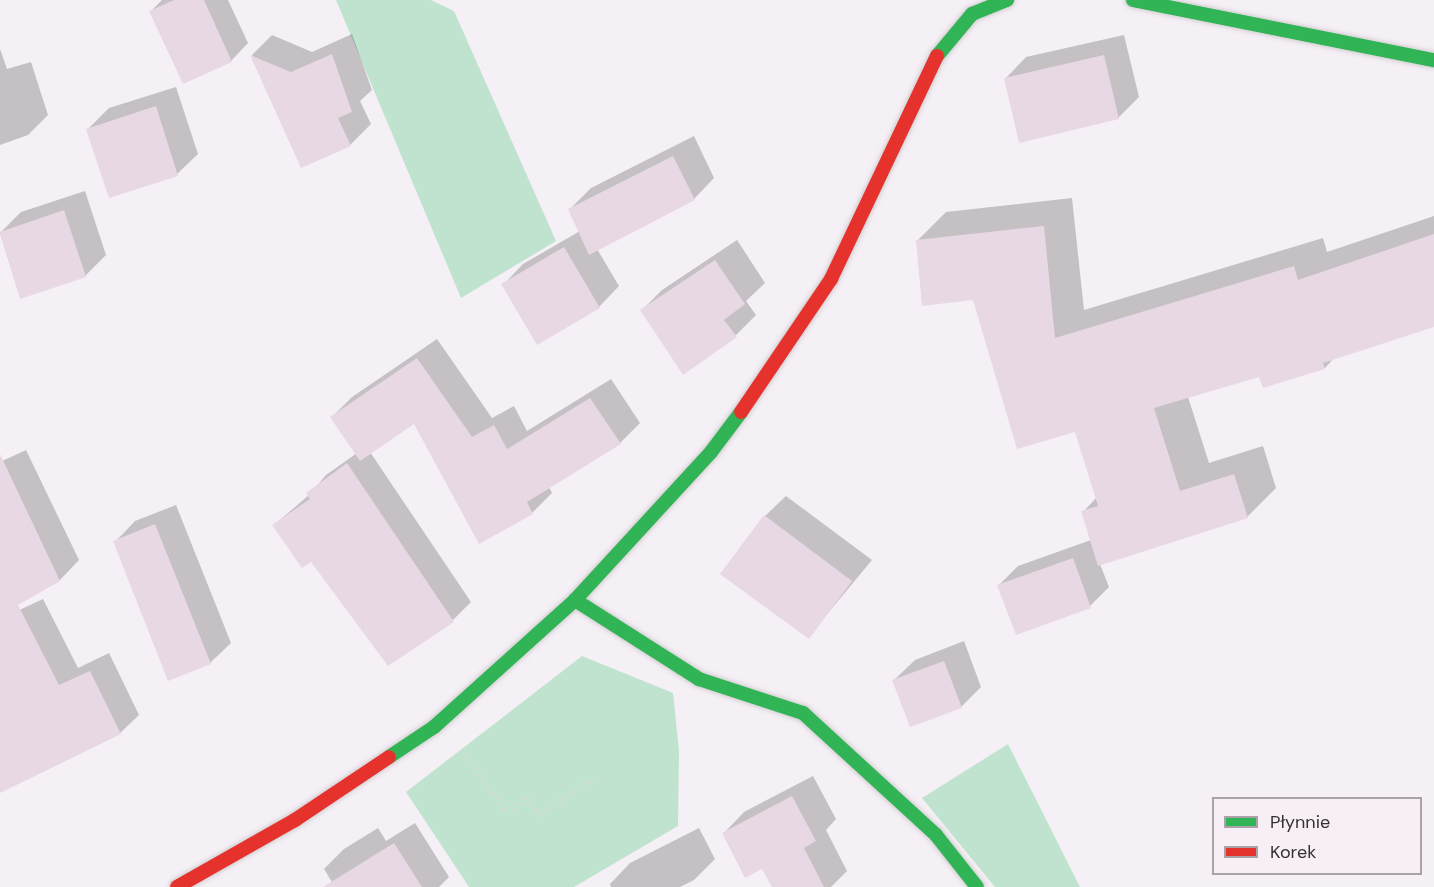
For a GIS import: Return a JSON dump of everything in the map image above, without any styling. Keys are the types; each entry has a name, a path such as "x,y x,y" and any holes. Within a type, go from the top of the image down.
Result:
{"street":[{"path":"177,887 296,820 425,733 458,708 575,600 711,452 775,366 831,279 941,47 972,14 1007,0"},
{"path":"1132,0 1434,60"},
{"path":"575,600 699,679 803,713 936,835 977,887"}],"path":[{"path":"462,750 506,812 528,799 539,815 597,777"}],"green space":[{"path":"336,0 431,0 454,11 556,241 461,298"},
{"path":"582,656 673,693 679,751 678,826 574,887 469,887 406,792"},
{"path":"1008,744 1080,887 995,887 922,798"}],"building":[{"path":"174,0 204,0 232,62 183,84 149,11"},
{"path":"332,54 352,112 338,118 351,146 301,168 250,55 291,72"},
{"path":"1104,55 1119,119 1019,143 1004,78"},
{"path":"156,106 178,176 109,198 86,129"},
{"path":"673,156 695,200 589,255 568,209"},
{"path":"64,210 86,277 20,299 0,232"},
{"path":"1044,226 1055,338 1294,266 1298,280 1434,234 1434,327 1323,363 1325,369 1263,388 1259,377 1154,408 1180,491 1234,474 1248,518 1098,566 1081,511 1098,506 1075,432 1017,449 973,300 922,306 916,240"},
{"path":"564,247 600,308 537,345 501,284"},
{"path":"715,260 745,304 724,320 737,337 683,375 640,310"},
{"path":"417,358 472,437 494,425 507,449 590,398 621,444 527,502 533,514 479,544 414,424 360,461 330,417"},
{"path":"0,454 60,581 18,605 59,685 90,671 121,734 0,793"},
{"path":"347,463 454,622 388,666 311,562 302,568 272,525 310,499 306,493"},
{"path":"764,515 852,581 809,639 720,574"},
{"path":"155,524 211,664 168,681 113,541"},
{"path":"1073,558 1091,608 1016,635 997,585"},
{"path":"944,661 962,708 910,727 892,680"},
{"path":"792,796 816,841 804,848 824,887 772,887 762,869 745,878 722,833"},
{"path":"394,843 422,887 323,887"}],"traffic: fast":[{"path":"937,56 972,14 1007,0"},
{"path":"1133,0 1434,60"},
{"path":"389,757 434,727 575,600 711,452 741,412"},
{"path":"575,600 699,679 803,713 936,835 977,887"}],"traffic: jam":[{"path":"741,412 831,279 937,56"},
{"path":"177,887 295,820 389,757"}]}
